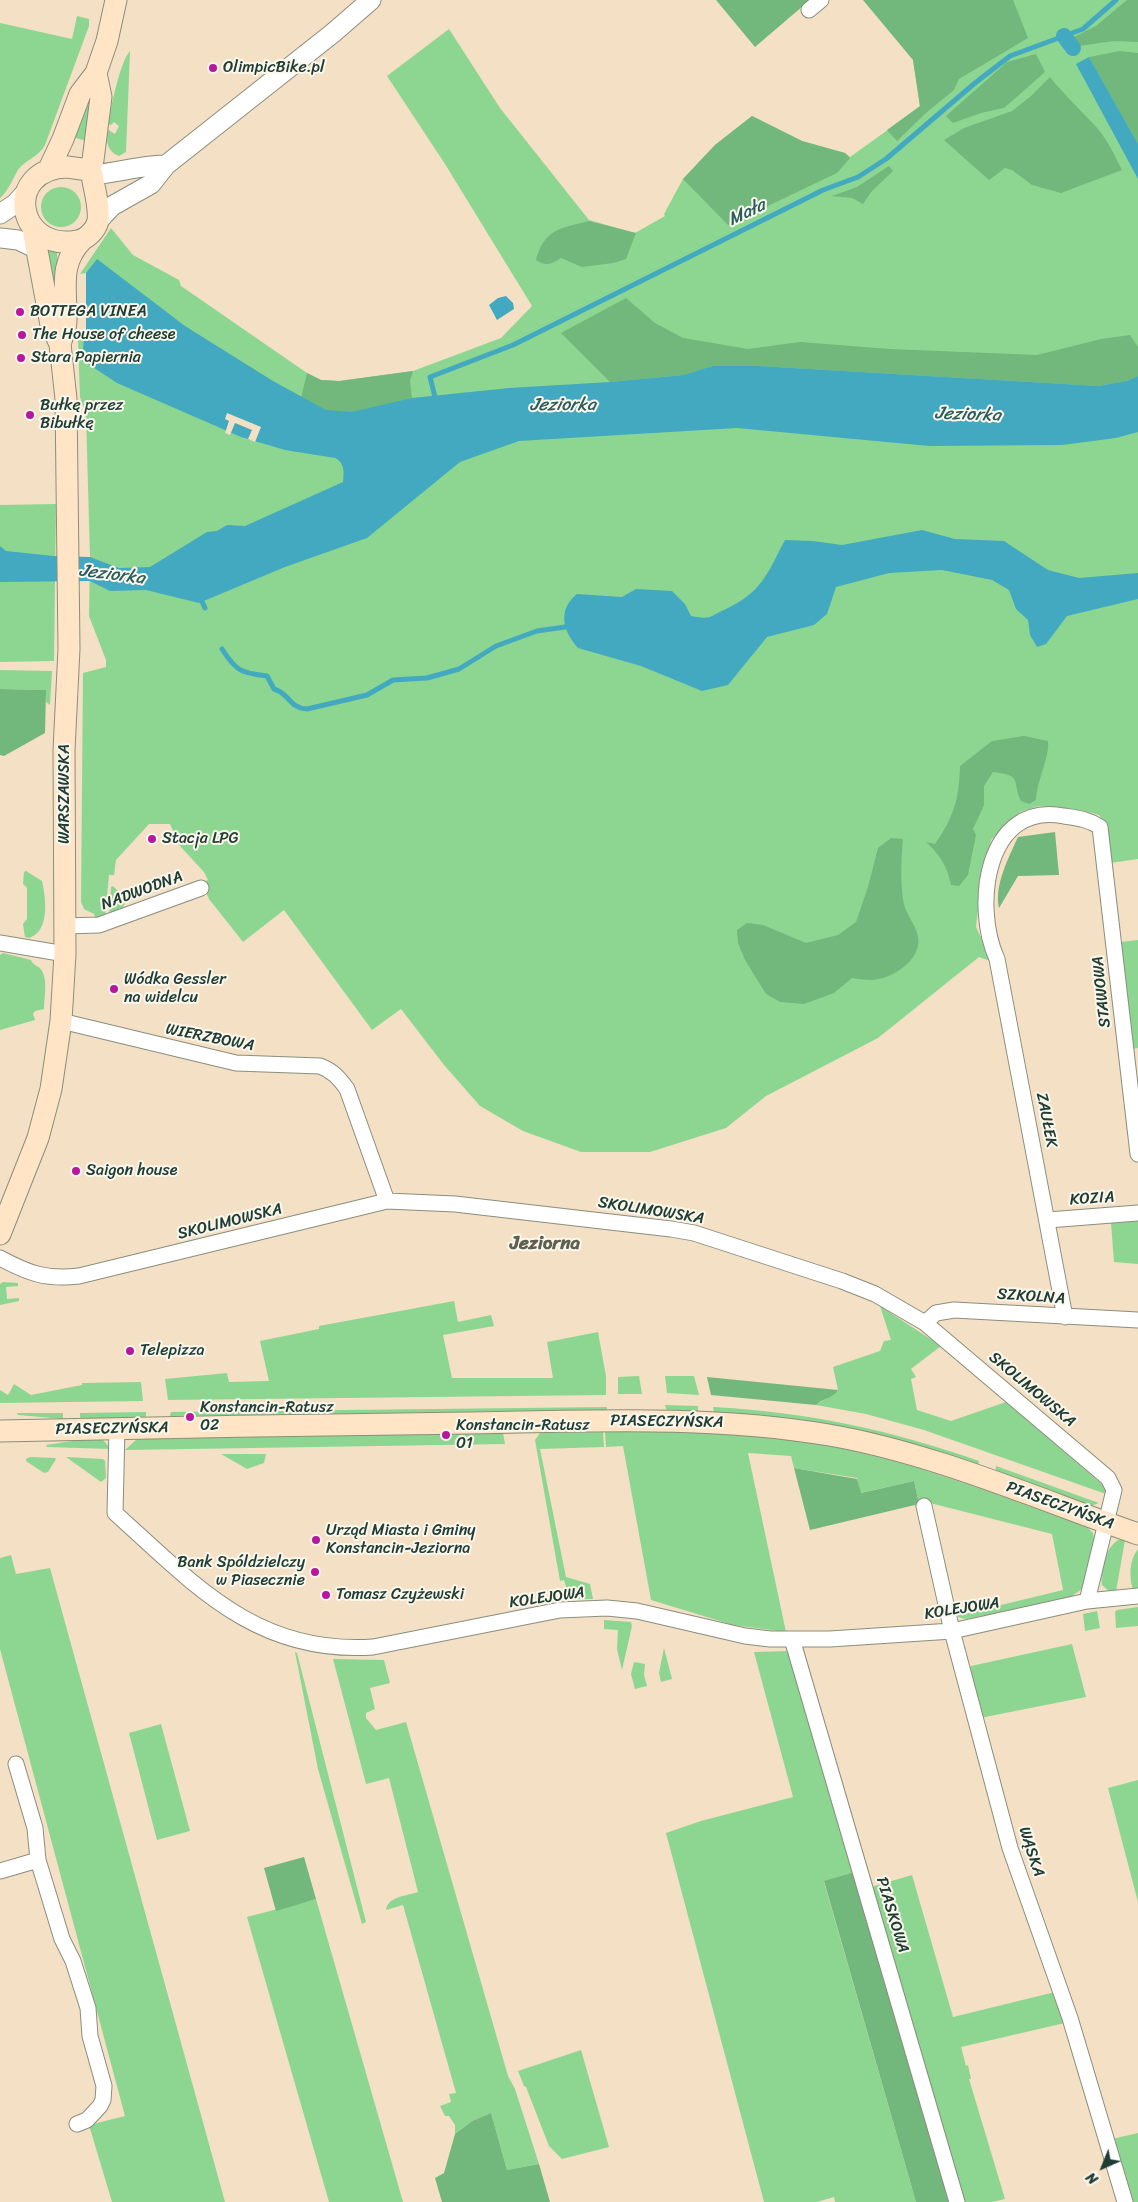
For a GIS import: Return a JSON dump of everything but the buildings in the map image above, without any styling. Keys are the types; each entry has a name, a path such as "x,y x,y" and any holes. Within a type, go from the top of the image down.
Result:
{"main road":[{"path":"49,169 80,94 96,73 116,0"},
{"path":"91,173 67,167 49,169 33,179 26,192 27,216 34,238 41,236 56,242 82,240 94,229 98,221 91,173 101,97 96,73"},
{"name":"WARSZAWSKA","path":"0,1234 40,1132 51,1089 61,1021 65,954 64,750 69,650 66,400 60,344 51,326 34,238"},
{"name":"WARSZAWSKA","path":"60,344 66,323 65,285 67,264 74,249 82,240"},
{"name":"PIASECZYŃSKA","path":"0,1432 117,1428 525,1422 715,1422 772,1426 892,1449 942,1464 1138,1534"}],"street":[{"path":"98,221 112,206 151,184 166,164 333,33 370,0"},
{"path":"91,173 117,173 152,165 166,164"},
{"path":"0,214 16,204 26,192"},
{"path":"0,234 34,238"},
{"path":"0,238 18,240 34,238"},
{"name":"ZAUŁEK","path":"1065,1317 997,959 988,932 986,903 990,871 998,845 1015,824 1029,818 1057,815 1090,820 1100,827"},
{"name":"STAWOWA","path":"1100,827 1138,1154"},
{"name":"NADWODNA","path":"64,926 99,925 201,888"},
{"path":"0,943 65,954"},
{"name":"WIERZBOWA","path":"61,1021 236,1063 320,1066 329,1070 336,1074 347,1089 387,1201"},
{"name":"SKOLIMOWSKA","path":"0,1258 26,1271 43,1276 79,1276 387,1201 455,1204 671,1229 694,1234 842,1281 882,1298 925,1323 1108,1478 1114,1490 1087,1601"},
{"name":"KOZIA","path":"1048,1220 1138,1213"},
{"name":"SZKOLNA","path":"925,1323 936,1313 944,1311 1138,1320"},
{"name":"KOLEJOWA","path":"117,1428 115,1512 204,1593 241,1618 289,1639 327,1647 373,1647 560,1610 606,1608 637,1612 745,1636 770,1639 830,1639 952,1631 1087,1601 1138,1596"},
{"name":"WĄSKA","path":"924,1506 952,1631 1010,1848 1070,2018 1125,2202"},
{"name":"PIASKOWA","path":"792,1639 957,2202"},
{"path":"16,1764 35,1828 38,1860 62,1940 74,1961 88,2008 90,2036 104,2086 103,2100 100,2106 87,2120 77,2124"},
{"path":"0,1870 38,1860"}],"green space":[{"path":"716,0 810,0 755,47"},
{"path":"863,0 1013,0 1028,38 959,79 954,90 927,112 897,141 887,130 920,106 913,60"},
{"path":"934,0 1138,0 1138,859 1110,863 1104,822 1099,815 1085,811 1039,806 1020,812 991,840 980,891 976,927 993,962 979,957 878,1038 766,1096 726,1128 650,1152 581,1152 523,1131 480,1106 444,1065 401,1009 372,1030 284,910 243,942 209,899 202,883 208,880 204,872 180,846 170,824 149,824 116,860 114,875 109,875 105,918 95,918 94,914 84,909 81,902 83,673 106,667 106,660 89,616 90,557 86,415 80,397 78,341 86,335 86,273 80,274 111,228 133,255 179,280 181,286 307,373 321,380 340,381 413,371 501,338 532,306 445,164 387,76 449,29 500,108 589,220 635,233 665,216 664,214 683,179 715,145 752,116 802,141 845,153 850,157 920,107 913,60"},
{"path":"1127,0 1138,0 1138,42 1114,41 1079,46 1074,37 1096,26"},
{"path":"77,16 89,19 89,26 45,145 39,153 18,170 0,198 0,23 72,39"},
{"path":"130,51 126,152 119,156 112,152 108,146 107,129 115,134 119,126 114,122 111,125 108,124 119,74"},
{"path":"1120,51 1138,53 1138,144 1089,57"},
{"path":"1036,54 1045,72 1004,108 981,113 953,123 946,116 1007,62"},
{"path":"1050,77 1102,134 1122,170 1061,193 1032,185 1012,170 1005,168 989,180 944,140 964,128 1012,111"},
{"path":"87,104 89,106 86,141 73,137"},
{"path":"752,116 802,141 845,153 850,158 837,173 728,225 683,179 715,145"},
{"path":"889,166 893,171 872,191 863,204 852,198 832,196 857,187"},
{"path":"57,187 65,187 72,190 78,196 81,207 78,218 72,224 65,227 57,227 50,224 44,218 41,211 41,203 44,196 50,190"},
{"path":"589,221 636,233 626,259 613,263 582,267 561,258 549,264 536,260 539,250 549,236 562,228"},
{"path":"43,247 57,251 57,279 49,280"},
{"path":"626,298 655,323 683,338 748,349 800,342 890,349 1037,355 1101,339 1130,335 1138,347 1138,376 1127,381 1098,386 759,366 712,366 683,375 610,382 561,333"},
{"path":"413,371 410,381 412,398 380,407 358,412 336,412 319,408 301,398 307,373 321,380 339,381"},
{"path":"56,504 54,661 0,662 0,505"},
{"path":"0,670 52,671 50,705 46,702 45,690 0,689"},
{"path":"0,689 46,690 45,733 4,756 0,755"},
{"path":"1024,736 1048,741 1047,754 1036,800 1029,804 1021,801 1013,777 993,772 984,786 984,805 973,829 976,835 968,875 959,886 951,885 943,862 926,842 935,844 947,825 957,798 960,766 992,741"},
{"path":"1055,832 1059,875 1018,876 999,908 1000,881 1018,837"},
{"path":"891,838 903,839 901,874 903,901 918,937 918,945 910,960 904,967 888,976 872,980 852,978 834,993 804,1004 780,1002 766,994 745,960 738,943 737,930 747,923 763,925 806,943 838,935 856,922 868,887 878,848"},
{"path":"26,871 42,881 45,897 43,922 36,934 29,938 25,937 23,924 27,919 27,888 23,884 24,872"},
{"path":"113,886 126,899 120,910 109,918 111,887"},
{"path":"1138,940 1138,1048 1132,1049 1120,942"},
{"path":"3,953 31,960 44,975 45,990 44,1009 35,1011 33,1014 35,1020 0,1030 0,955"},
{"path":"1138,1221 1138,1264 1114,1262 1111,1223"},
{"path":"3,1282 18,1283 18,1286 6,1287 7,1299 19,1298 19,1301 0,1305 0,1284"},
{"path":"454,1301 458,1322 491,1315 494,1326 443,1335 452,1378 553,1378 547,1342 598,1332 606,1376 606,1395 168,1400 165,1379 227,1373 229,1382 269,1381 260,1341 319,1329 319,1326"},
{"path":"880,1306 941,1346 911,1369 916,1377 911,1379 917,1410 951,1421 1006,1402 1104,1486 1106,1494 924,1430 866,1414 816,1405 838,1390 833,1367 880,1351 884,1341 891,1340"},
{"path":"639,1376 642,1394 618,1394 618,1377"},
{"path":"665,1376 694,1376 699,1395 667,1393"},
{"path":"707,1377 838,1390 816,1405 711,1395"},
{"path":"141,1382 143,1401 0,1403 0,1390 8,1395 14,1384 31,1395 82,1385 82,1383"},
{"path":"665,1405 698,1406 698,1411 667,1411"},
{"path":"607,1407 607,1410 170,1416 171,1412"},
{"path":"713,1407 782,1413 848,1424 946,1450 979,1461 978,1466 843,1427 770,1416 714,1412"},
{"path":"146,1412 146,1416 143,1418 81,1419 80,1417 80,1413"},
{"path":"17,1413 63,1413 63,1419 18,1415"},
{"path":"653,1431 757,1436 819,1444 853,1451 921,1469 1087,1527 1093,1533 1095,1544 1082,1589 1068,1599 966,1619 960,1618 954,1612 951,1604 955,1603 957,1610 964,1614 1063,1590 1052,1534 930,1503 919,1504 914,1481 860,1493 857,1478 794,1468 791,1456 748,1453 786,1632 733,1625 651,1600 623,1446 606,1447 605,1432"},
{"path":"603,1432 604,1447 540,1449 566,1577 590,1584 593,1599 575,1599 569,1597 564,1580 560,1581 535,1440 540,1433"},
{"path":"503,1433 505,1444 125,1450 137,1439"},
{"path":"92,1438 103,1440 111,1449 47,1447 46,1445"},
{"path":"221,1454 266,1454 264,1463 247,1469"},
{"path":"30,1457 56,1459 48,1472 44,1473 26,1461"},
{"path":"66,1457 103,1459 105,1461 106,1478 101,1482"},
{"path":"996,1466 1099,1503 1091,1506 995,1472"},
{"path":"794,1468 857,1479 861,1493 914,1481 919,1504 810,1530"},
{"path":"1118,1540 1125,1540 1116,1592 1111,1593 1102,1585 1102,1573 1104,1560 1110,1548"},
{"path":"1138,1549 1138,1590 1133,1590 1131,1569 1133,1558"},
{"path":"11,1555 16,1574 50,1568 225,2202 112,2202 89,2125 125,2116 0,1649 0,1558"},
{"path":"1138,1607 1138,1626 1116,1628 1115,1612 1117,1610"},
{"path":"1097,1611 1100,1628 1085,1631 1083,1614"},
{"path":"604,1620 631,1622 632,1626 622,1670 617,1649 618,1630 604,1629"},
{"path":"1072,1644 1086,1697 980,1718 969,1670 971,1666"},
{"path":"664,1648 672,1679 661,1682 659,1673"},
{"path":"790,1651 855,1872 824,1882 916,2202 835,2202 834,2197 817,2202 764,2202 666,1833 701,1821 793,1797 754,1652"},
{"path":"295,1652 297,1653 366,1922 362,1924 318,1769"},
{"path":"333,1659 384,1660 390,1683 370,1688 375,1709 366,1713 366,1718 376,1730 406,1722 508,2076 515,2089 539,2164 507,2170 491,2113 472,2121 455,2134 455,2125 449,2116 445,2116 440,2106 451,2102 449,2094 456,2093 403,1905 386,1910 387,1905 394,1899 418,1892 389,1778 366,1784"},
{"path":"634,1662 645,1664 644,1675 647,1686 635,1689 631,1674"},
{"path":"161,1724 190,1831 157,1840 129,1733"},
{"path":"1138,1780 1138,1902 1108,1788"},
{"path":"304,1857 316,1899 276,1911 264,1868"},
{"path":"855,1872 949,2202 916,2202 824,1881"},
{"path":"912,1875 953,2017 1055,1992 1065,2023 961,2047 966,2066 968,2065 971,2079 969,2079 1005,2199 992,2202 963,2202 871,1887"},
{"path":"316,1899 403,2202 329,2202 247,1917"},
{"path":"581,2050 609,2147 562,2159 549,2146 518,2071"},
{"path":"491,2113 507,2170 539,2164 550,2202 442,2202 435,2178 444,2173 455,2134 472,2121"},
{"path":"1138,2133 1138,2202 1132,2202 1112,2139"}],"water":[{"path":"1089,57 1138,144 1138,179 1076,64"},
{"name":"Jeziorka","path":"97,259 185,326 273,381 326,410 352,412 412,398 509,388 610,382 683,375 712,366 759,366 1098,386 1127,381 1138,376 1138,432 1116,438 1062,445 929,446 737,428 519,441 460,462 367,538 285,567 199,603 146,590 110,591 90,581 0,582 0,546 6,551 54,556 90,557 119,568 150,567 207,532 217,531 227,525 245,526 343,482 344,471 341,462 335,458 285,450 241,437 117,383 82,360 86,335 86,273"},
{"path":"506,296 513,303 514,309 497,320 489,305 498,298"},
{"path":"922,530 955,539 1004,541 1048,570 1079,578 1138,573 1138,599 1067,616 1046,644 1037,647 1030,635 1028,620 1016,609 1009,590 992,580 942,570 889,573 836,587 827,614 814,625 767,637 728,685 702,691 641,666 578,648 569,635 564,621 567,607 577,594 622,597 636,589 672,591 685,604 691,616 707,618 738,603 756,589 768,572 785,540 842,545"}],"pier":[{"path":"227,413 261,427 255,442 248,439 252,430 235,423 230,435 225,433 229,421 225,419"}],"waterway":[{"name":"Mała","path":"436,401 430,377 513,345 823,190 858,177 886,159 975,83 1010,56 1083,29 1116,0"},
{"path":"1064,36 1073,48"},
{"path":"200,597 205,608"},
{"path":"222,649 231,662 240,670 251,674 267,676 274,689 283,694 296,706 307,709 367,695 393,680 427,678 459,669 496,646 537,631 572,626"}],"place":[{"name":"OlimpicBike.pl","path":"213,68"},
{"name":"BOTTEGA VINEA","path":"20,312"},
{"name":"The House of cheese","path":"22,335"},
{"name":"Stara Papiernia","path":"21,358"},
{"name":"Bułkę przez Bibułkę","path":"30,415"},
{"name":"Stacja LPG","path":"152,839"},
{"name":"Wódka Gessler na widelcu","path":"114,989"},
{"name":"Saigon house","path":"76,1171"},
{"name":"Telepizza","path":"130,1351"},
{"name":"Konstancin-Ratusz 02","path":"190,1417"},
{"name":"Konstancin-Ratusz 01","path":"446,1435"},
{"name":"Urząd Miasta i Gminy Konstancin-Jeziorna","path":"316,1540"},
{"name":"Bank Spóldzielczy w Piasecznie","path":"315,1572"},
{"name":"Tomasz Czyżewski","path":"326,1595"}],"district":[{"name":"Jeziorna","path":"545,1244"}]}
